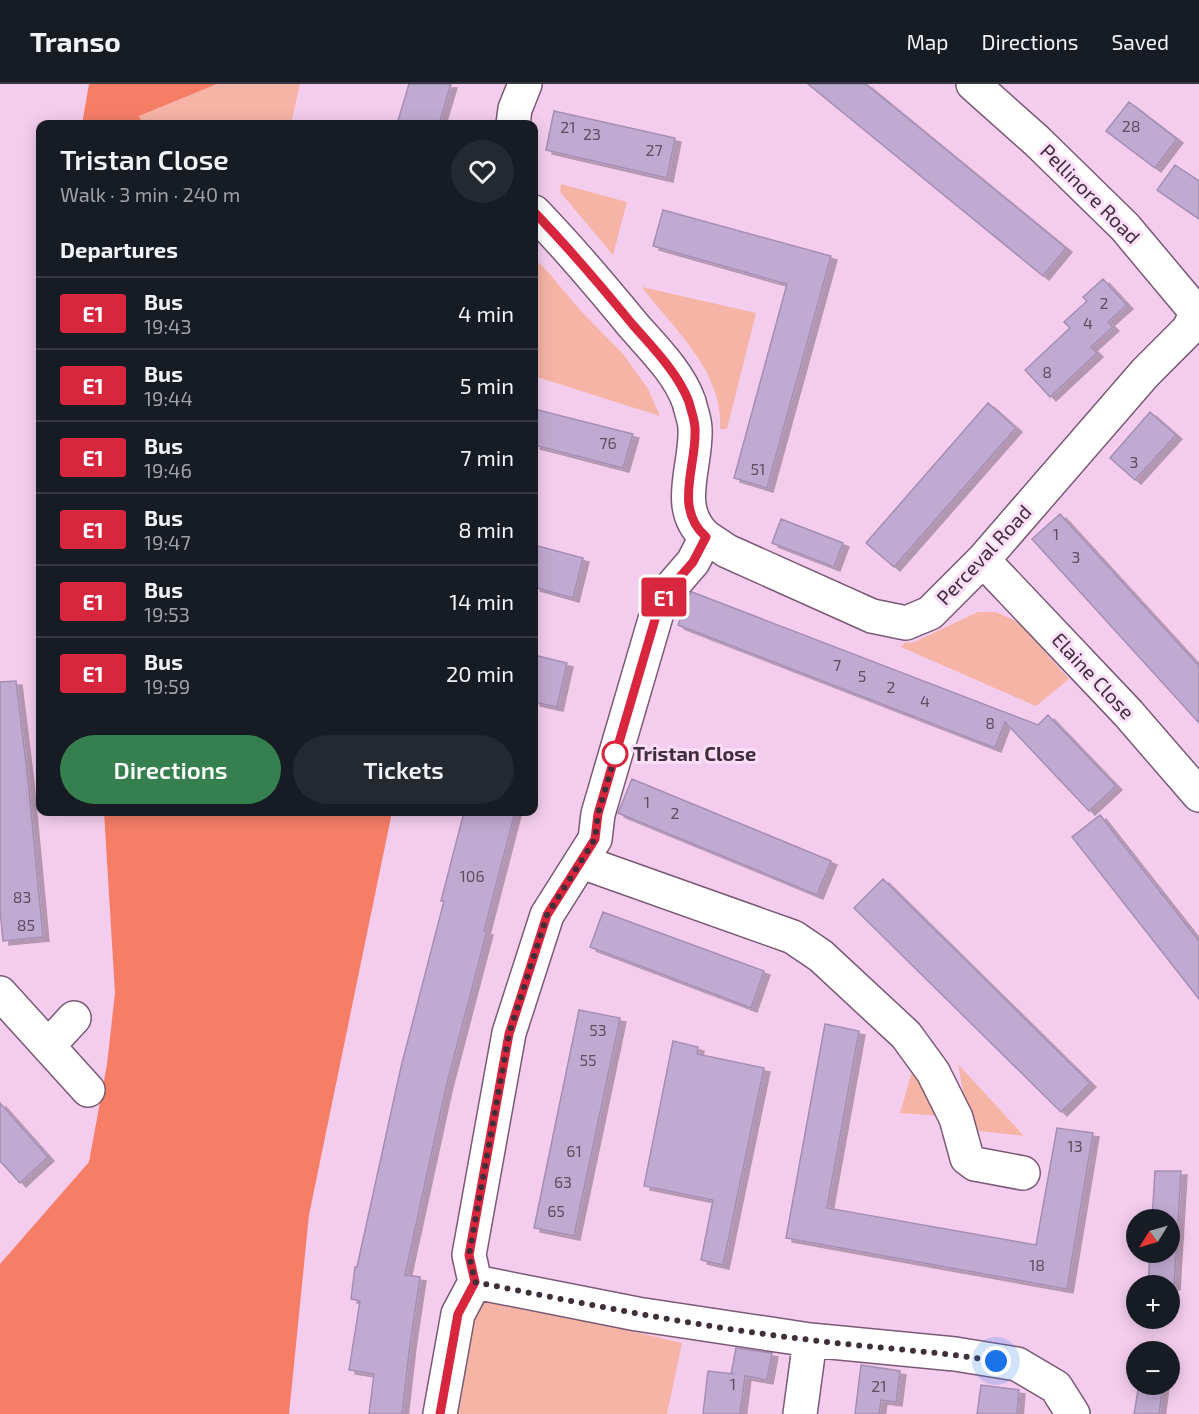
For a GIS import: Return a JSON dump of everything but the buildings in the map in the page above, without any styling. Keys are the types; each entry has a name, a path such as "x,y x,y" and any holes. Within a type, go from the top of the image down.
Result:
{"street":[{"path":"514,120 515,109 525,84"},
{"name":"Pellinore Road","path":"973,84 1037,141 1125,227 1197,313"},
{"path":"440,1414 458,1314 475,1282 469,1255 509,1034 547,915 595,839 598,814 661,599 693,562 706,537 697,528 692,518 688,496 695,430 684,390 666,364 623,312 538,216"},
{"name":"Perceval Road","path":"706,537 727,552 872,616 906,623 930,613 983,560 1145,373 1188,330 1197,313"},
{"name":"Elaine Close","path":"983,560 1128,712 1199,795"},
{"path":"582,862 793,937 846,979 906,1035 933,1072 956,1118 967,1158 975,1164 1023,1173"},
{"path":"0,993 88,1090"},
{"path":"49,1045 74,1018"},
{"path":"475,1282 637,1314 810,1340 955,1354 1017,1364 1056,1387 1073,1414"},
{"path":"800,1414 810,1340"}],"shaded area":[{"path":"89,84 217,84 139,116 141,120 83,120"},
{"path":"217,84 300,84 292,120 141,120 139,116"},
{"path":"561,184 627,202 613,255 560,192"},
{"path":"538,263 624,355 648,389 660,416 538,377"},
{"path":"642,287 756,313 727,429 720,429 719,408 714,388 705,370 694,352"},
{"path":"978,612 996,612 1018,622 1069,679 1036,706 901,647 905,642 912,643"},
{"path":"104,816 391,816 309,1215 289,1414 0,1414 0,1264 89,1162 107,1064 115,993"},
{"path":"958,1064 1024,1136 979,1131 969,1125"},
{"path":"913,1068 941,1116 900,1113"},
{"path":"476,1295 682,1343 667,1414 446,1414"}],"bus line":[{"name":"E1","path":"440,1414 458,1314 475,1282 469,1255 509,1034 547,915 595,839 598,814 661,599 693,562 706,537 697,528 692,518 688,496 695,430 684,390 641,334 538,216"}],"place":[{"name":"Tristan Close","path":"615,754"}],"route":[{"path":"615,754 618,746 598,814 595,839 547,915 509,1034 469,1255 475,1282 637,1314 810,1340 955,1354 996,1361"}]}
